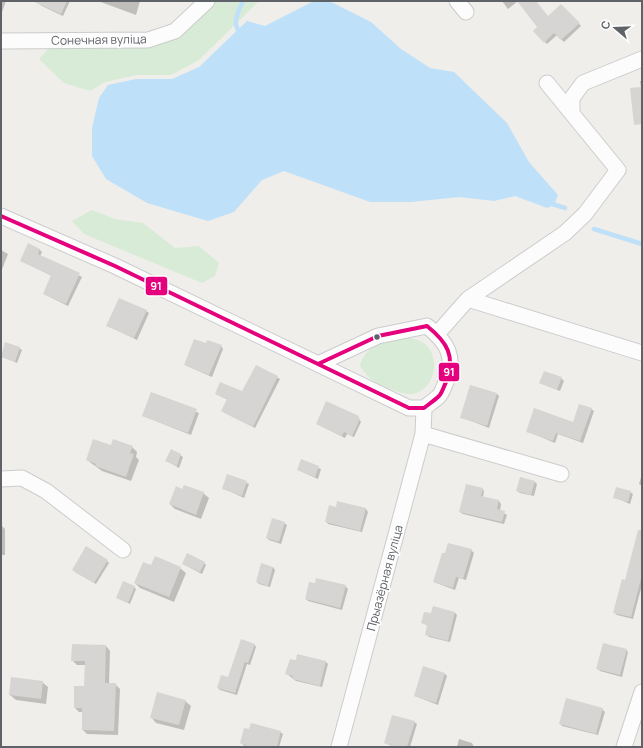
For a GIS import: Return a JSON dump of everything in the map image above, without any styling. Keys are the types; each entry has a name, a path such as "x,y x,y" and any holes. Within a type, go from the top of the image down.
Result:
{"street":[{"name":"Сонечная вуліца","path":"1,42 148,40 175,31 207,1"},
{"path":"572,113 572,98 583,83 642,59"},
{"path":"437,334 468,299 565,233 585,214 618,170 547,83"},
{"path":"1,216 115,266 408,408 424,408 440,395 449,374 451,359 446,346 437,334 427,326 378,336 318,364"},
{"path":"468,299 642,353"},
{"name":"Прыазёрная вуліца","path":"339,747 423,434 424,408"},
{"path":"423,434 561,474"},
{"path":"1,479 22,478 46,491 123,550"},
{"path":"624,747 642,692"}],"green space":[{"path":"212,1 259,1 199,60 171,75 137,75 105,82 90,91 64,83 39,59 49,48 147,46"},
{"path":"92,210 115,219 143,223 175,248 199,246 219,263 215,276 202,283 84,234 72,221"},
{"path":"405,338 417,340 426,345 431,352 434,361 434,370 426,387 418,392 409,394 398,392 375,382 360,366 366,353 371,349 384,343"}],"water":[{"path":"312,2 331,2 371,22 401,49 430,68 454,72 507,123 529,162 558,195 554,205 547,208 515,196 494,201 459,197 411,202 370,202 284,171 262,180 234,212 208,221 147,203 106,179 92,156 92,128 99,98 108,85 136,79 172,79 199,67 247,21 265,26"}],"building":[{"path":"32,1 67,1 61,14"},
{"path":"517,1 536,1 548,16 561,4 580,23 561,40 554,33 544,43 533,31 537,27"},
{"path":"642,87 642,124 634,125 630,88"},
{"path":"28,243 40,249 38,254 80,273 66,304 43,294 51,275 20,261"},
{"path":"119,298 147,310 134,338 106,326"},
{"path":"194,339 206,343 207,340 222,345 209,375 184,365"},
{"path":"5,342 20,347 15,362 1,357"},
{"path":"256,365 278,376 253,427 221,411 227,399 215,394 220,382 242,391"},
{"path":"544,371 562,377 557,390 539,383"},
{"path":"470,385 497,393 487,426 460,418"},
{"path":"151,392 197,409 188,433 142,416"},
{"path":"326,401 359,416 358,418 360,419 352,436 344,432 342,436 316,424"},
{"path":"579,404 592,408 580,441 556,433 553,441 526,432 534,408 573,422"},
{"path":"93,439 111,445 113,439 133,446 130,453 134,454 126,477 95,466 96,464 86,460"},
{"path":"171,449 181,454 177,466 165,461"},
{"path":"301,459 319,466 315,477 297,470"},
{"path":"227,474 247,481 242,496 222,489"},
{"path":"520,477 535,481 531,495 516,491"},
{"path":"466,484 483,488 481,496 499,500 497,509 505,511 502,522 459,512"},
{"path":"184,485 204,492 196,515 169,504 176,486 182,489"},
{"path":"616,487 631,491 628,502 613,498"},
{"path":"337,501 366,508 360,531 325,522 329,505 336,507"},
{"path":"272,518 285,522 279,542 266,538"},
{"path":"638,530 642,530 642,575 631,617 613,613 622,579 625,580"},
{"path":"448,543 472,549 463,579 456,577 453,588 433,582 442,553 445,553"},
{"path":"86,546 108,560 94,583 72,570"},
{"path":"187,553 205,562 200,572 182,564"},
{"path":"155,556 181,567 169,597 134,583 143,562 151,565"},
{"path":"261,563 273,567 268,586 256,582"},
{"path":"316,578 346,585 340,608 305,599 309,582 315,583"},
{"path":"123,581 135,586 128,603 116,598"},
{"path":"433,606 455,612 448,641 425,635 427,625 421,623 424,612 431,613"},
{"path":"241,639 255,644 248,663 245,662 235,693 217,688 221,675 228,677"},
{"path":"603,643 627,649 620,675 596,669"},
{"path":"72,644 106,645 105,683 116,683 114,731 82,730 82,708 74,708 74,686 84,686 85,661 71,661"},
{"path":"297,654 326,661 320,686 292,679 293,676 285,674 290,659 296,660"},
{"path":"423,666 445,673 436,703 414,696"},
{"path":"11,677 43,681 41,699 9,695"},
{"path":"157,692 186,700 179,725 150,718"},
{"path":"566,698 603,708 596,734 559,724"},
{"path":"392,715 415,721 407,747 397,747 384,743"},
{"path":"251,723 281,731 277,747 245,747 246,745 240,743 244,728 249,729"}],"waterway":[{"path":"241,34 236,26 236,18 243,1"},
{"path":"549,203 565,208"},
{"path":"594,229 642,244"}],"transit line":[{"name":"91","path":"1,216 115,266 409,408 424,408 439,396 449,373 450,357 448,350 440,338 427,326 378,336 318,364"}]}
